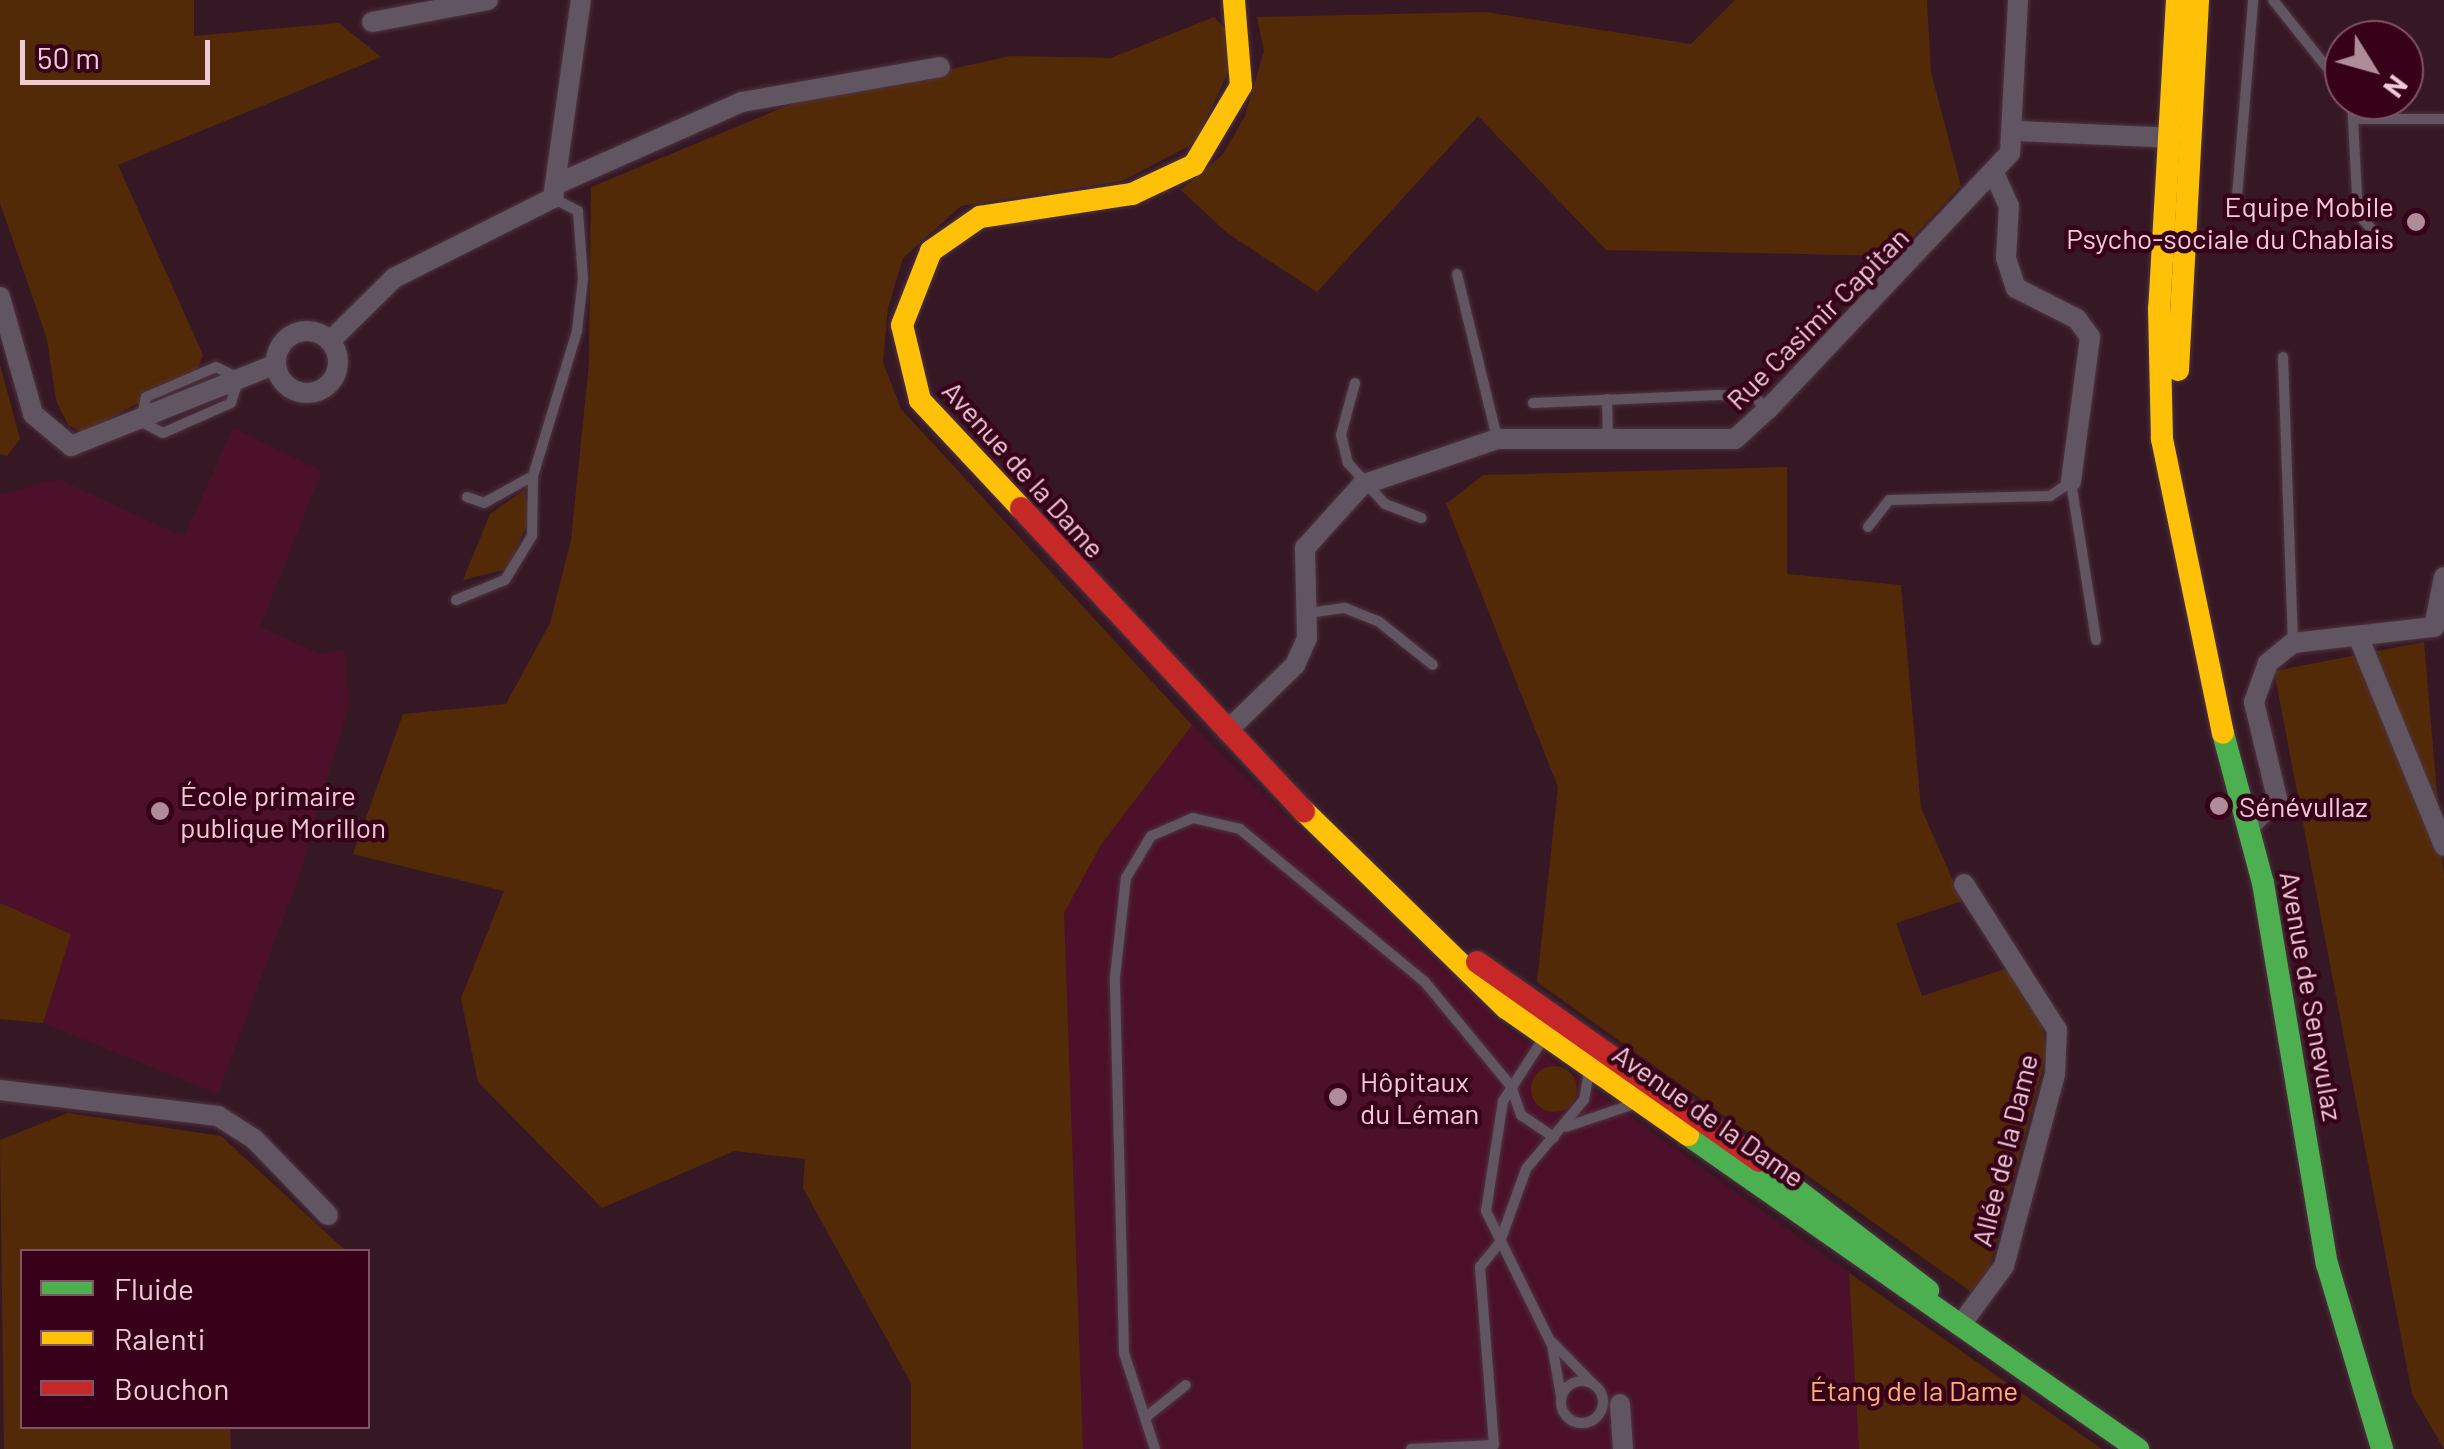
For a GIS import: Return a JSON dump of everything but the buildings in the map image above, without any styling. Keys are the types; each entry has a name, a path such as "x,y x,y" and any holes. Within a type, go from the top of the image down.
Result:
{"main road":[{"name":"Avenue de la Dame","path":"1234,0 1244,38 1241,86 1203,156 1151,189 958,228 918,271 902,340 914,388 952,442 1227,731 1435,938 1552,1027 1589,1067 1876,1273 1962,1322 2138,1449"},
{"name":"Avenue de Senevulaz","path":"2177,0 2177,418 2184,553 2250,826 2326,1264 2382,1449"},
{"name":"Avenue de Senevulaz","path":"2179,138 2198,0"},
{"name":"Avenue de la Dame","path":"1552,1027 1590,1040 1891,1254 1962,1322"}],"street":[{"path":"372,22 488,0"},
{"path":"556,190 581,0"},
{"name":"Rue Casimir Capitan","path":"1227,731 1295,664 1308,613 1305,548 1362,485 1497,439 1608,444 1736,439 1996,175 2015,131 2018,0"},
{"path":"330,341 394,278 556,190 742,102 940,67"},
{"path":"2015,131 2179,138"},
{"path":"1996,175 2009,206 2006,258 2016,288 2078,318 2090,336 2071,482"},
{"path":"0,297 33,414 48,436 84,446 276,364 295,334 330,341"},
{"path":"276,364 290,388 322,390 339,362 330,341"},
{"path":"2250,826 2277,792 2257,685 2294,643 2434,628 2444,577"},
{"path":"2358,636 2444,846"},
{"name":"Allée de la Dame","path":"1962,1322 2004,1266 2055,1074 2057,1030 1964,884"},
{"path":"0,1090 218,1116 254,1139 328,1215"},
{"path":"1620,1404 1623,1449"}],"lane":[{"path":"2236,209 2254,0"},
{"path":"2273,0 2324,65"},
{"path":"2360,120 2358,214 2375,232"},
{"path":"456,600 505,580 526,554 532,476 578,331 583,278 578,211 556,190"},
{"path":"1457,274 1497,439"},
{"path":"2282,356 2294,643"},
{"path":"1355,384 1341,435 1362,485 1421,518"},
{"path":"1533,403 1736,396 1768,409"},
{"path":"1608,399 1608,444"},
{"path":"467,497 484,503 532,476"},
{"path":"1868,527 1890,500 2050,496 2071,482 2096,640"},
{"path":"1308,613 1345,608 1378,621 1433,665"},
{"path":"1155,1449 1124,1353 1114,977 1126,878 1151,836 1192,818 1240,828 1424,981 1511,1086 1521,1115 1554,1137"},
{"path":"1548,1338 1594,1385 1602,1407 1588,1423 1566,1417 1548,1338 1500,1242 1486,1204 1511,1086 1552,1027"},
{"path":"1565,1128 1589,1067 1590,1040"},
{"path":"1411,1449 1494,1447 1480,1267 1500,1242 1516,1187 1554,1137 1565,1128 1639,1103"},
{"path":"1561,1396 1577,1381 1594,1385"},
{"path":"1146,1417 1186,1385"}],"shaded area":[{"name":"École primaire publique Morillon","path":"233,428 322,471 260,627 320,654 344,649 349,704 299,876 218,1094 43,1023 0,1019 0,495 58,479 184,537"},
{"name":"Hôpitaux du Léman","path":"1192,725 1505,1027 1849,1273 1859,1449 1083,1449 1064,913 1101,845"}],"green space":[{"path":"0,0 194,0 194,36 339,23 381,57 118,165 203,355 197,370 84,433 68,425 56,400 47,339 0,203"},
{"path":"1735,0 1927,0 1931,72 1961,186 1895,256 1606,250 1478,116 1317,292 1227,233 1181,190 1223,154 1245,116 1264,51 1257,17 1485,12 1691,44"},
{"path":"1214,17 1229,33 1231,66 1195,143 1122,181 961,206 903,258 888,308 883,362 901,409 1192,725 1101,845 1064,913 1083,1449 911,1449 911,1383 803,1188 805,1159 734,1151 602,1208 478,1082 461,998 504,891 353,854 403,714 506,704 550,623 571,540 589,363 591,187 794,103 1011,56 1111,58"},
{"path":"0,365 20,439 7,456 0,454"},
{"path":"1787,467 1787,574 1901,585 1921,808 1962,901 1896,923 1922,996 2008,968 2040,1014 2047,1052 1990,1266 1971,1292 1537,982 1558,787 1446,504 1483,475"},
{"path":"524,490 531,516 507,569 463,580 490,514"},
{"path":"2424,642 2444,876 2444,1449 2412,1394 2274,671"},
{"path":"0,903 71,934 43,1023 0,1019"},
{"path":"1554,1066 1570,1073 1577,1089 1570,1105 1554,1112 1538,1105 1531,1089 1538,1073"},
{"path":"68,1113 221,1136 344,1249 20,1249 20,1429 230,1429 231,1449 4,1449 0,1140"},
{"name":"Étang de la Dame","path":"1849,1273 2102,1449 1859,1449"}],"traffic: fast":[{"path":"2223,733 2263,883 2327,1264 2382,1449"},
{"path":"1688,1135 2138,1449"},
{"path":"1759,1161 1928,1290"}],"traffic: slow":[{"path":"1021,508 920,400 902,325 931,251 980,217 1132,194 1194,165 1241,86 1234,0"},
{"path":"2177,0 2159,308 2162,439 2223,733"},
{"path":"2178,370 2198,0"},
{"path":"1304,811 1506,1008 1688,1135"}],"traffic: jam":[{"path":"1021,508 1304,811"},
{"path":"1477,962 1759,1161"}],"place":[{"name":"Equipe Mobile Psycho-sociale du Chablais","path":"2416,222"},
{"name":"Sénévullaz","path":"2219,806"},
{"name":"École primaire publique Morillon","path":"160,811"},
{"name":"Hôpitaux du Léman","path":"1338,1097"}]}
